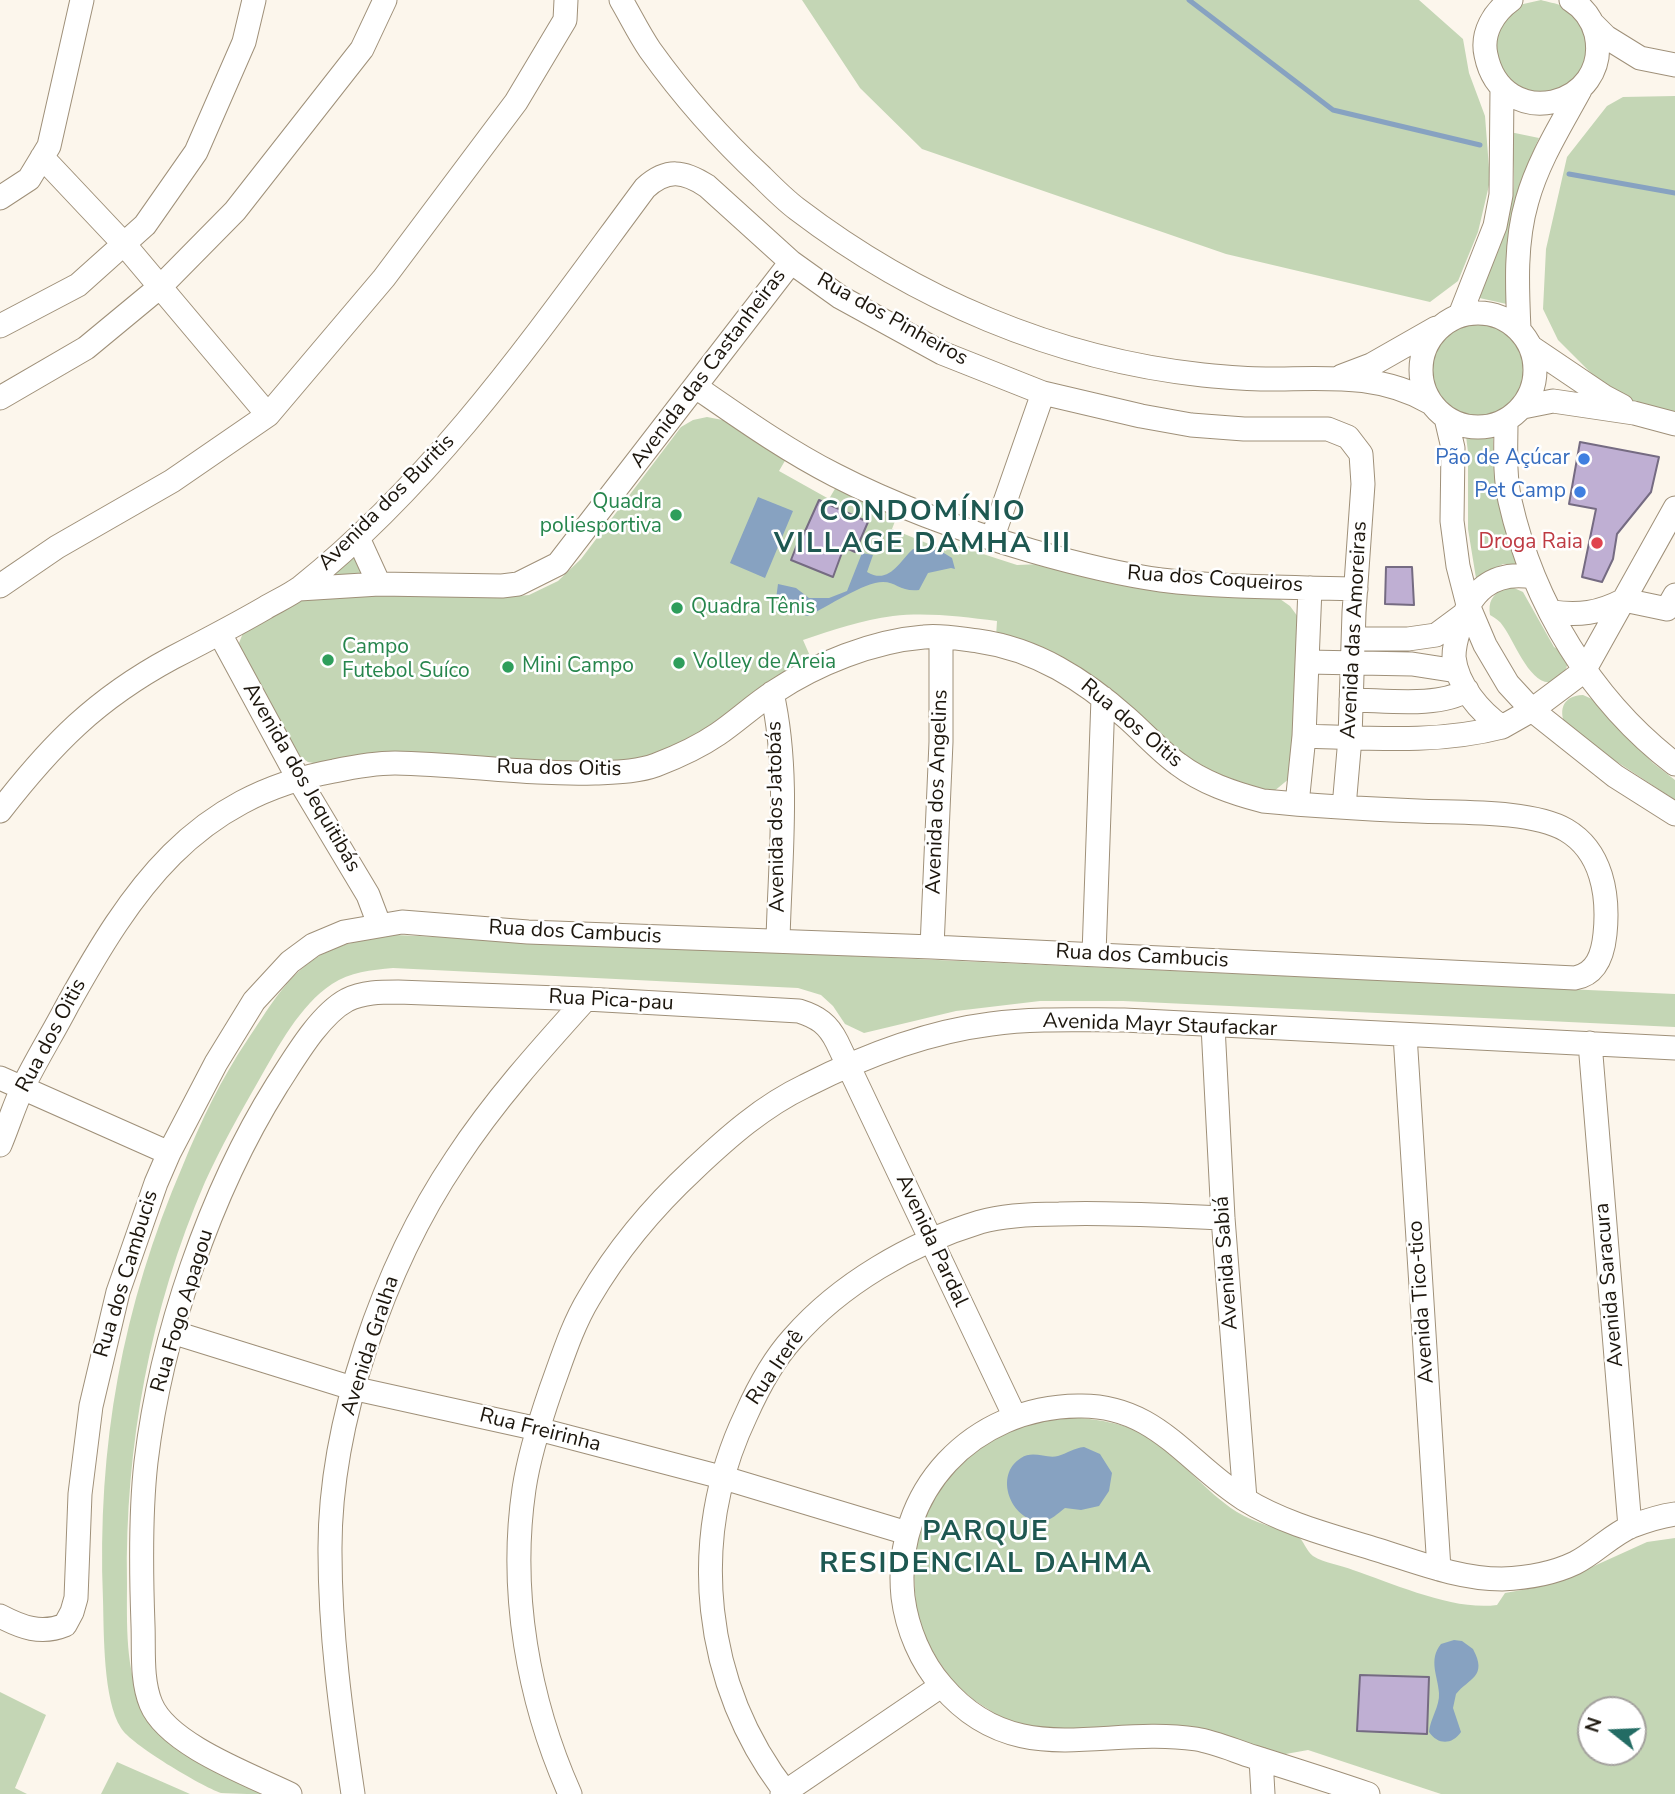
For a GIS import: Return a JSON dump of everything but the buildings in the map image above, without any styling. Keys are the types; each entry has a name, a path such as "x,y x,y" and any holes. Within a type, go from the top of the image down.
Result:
{"street":[{"path":"0,198 29,179 49,146 82,0"},
{"path":"0,326 78,285 145,225 196,152 244,42 254,0"},
{"path":"0,398 86,348 161,286 235,211 362,49 385,0"},
{"path":"0,586 57,547 172,481 268,415 384,278 516,102 565,20 566,0"},
{"path":"621,0 650,49 698,110 742,158 795,208 905,280 971,313 1025,335 1082,353 1152,369 1262,379 1366,380 1402,388 1465,426 1486,427 1553,401 1634,412 1675,424"},
{"path":"1511,0 1500,8 1488,26 1484,48 1489,70 1502,89 1520,100 1542,105 1564,100 1588,77 1640,58"},
{"path":"1581,8 1606,37 1640,58 1675,65"},
{"path":"1581,8 1598,46 1588,77 1551,144 1527,201 1520,240 1517,282 1525,338 1536,367 1533,388 1515,414 1506,468 1510,501 1533,577 1584,671 1631,726 1675,764"},
{"path":"1502,89 1501,195 1495,226 1450,320 1428,342 1421,362 1422,383 1438,410 1453,448 1452,521 1466,610 1508,684 1532,710 1615,776 1675,814"},
{"path":"42,158 161,286 268,415"},
{"name":"Avenida dos Buritis","path":"0,811 57,742 92,709 171,659 299,589 358,538 423,471 486,397 645,188 657,177 668,174 692,176"},
{"name":"Rua dos Pinheiros","path":"692,176 791,262 840,297 942,353 1043,393 1116,411 1191,425 1244,429 1328,429 1348,437 1361,454"},
{"name":"Avenida das Castanheiras","path":"299,589 379,584 502,586 518,584 543,574 565,556 791,262"},
{"path":"1336,379 1381,360 1450,320 1481,312 1501,317 1605,397 1634,412"},
{"name":"Rua dos Coqueiros","path":"696,387 783,445 835,475 893,503 992,539 1074,563 1160,580 1356,589"},
{"path":"992,539 1043,393"},
{"name":"Avenida das Amoreiras","path":"1344,807 1363,484 1361,454"},
{"path":"1304,736 1439,738 1471,735 1502,727 1532,710 1584,671 1675,508"},
{"path":"358,538 379,584"},
{"path":"1354,639 1408,639 1436,635 1466,610 1488,583 1502,576 1518,574 1533,577"},
{"path":"1297,804 1304,736 1310,588"},
{"path":"1552,612 1589,614 1624,600 1672,606"},
{"path":"1466,610 1455,643 1454,656 1462,680 1489,718 1502,727"},
{"name":"Avenida dos Jequitibás","path":"220,634 298,778 368,895 379,924"},
{"name":"Rua dos Oitis","path":"0,1145 23,1088 97,952 121,915 181,844 227,810 275,785 357,766 391,763 571,774 653,766 715,736 772,693 814,669 852,652 924,637 983,642 1023,653 1063,670 1103,698 1180,766 1210,783 1263,801 1493,815 1534,820 1566,830 1594,856 1601,878 1607,918 1604,949 1596,966 1584,976"},
{"name":"Avenida dos Angelins","path":"932,947 941,742 941,637"},
{"path":"1307,662 1412,664 1462,680"},
{"path":"1351,700 1438,700 1454,697 1462,680"},
{"name":"Avenida dos Jatobás","path":"772,693 779,727 781,757 778,940"},
{"path":"1094,954 1103,698"},
{"name":"Rua dos Cambucis","path":"0,1616 36,1630 56,1629 65,1625 72,1612 76,1598 80,1494 100,1358 117,1292 169,1153 216,1063 254,1001 290,962 313,945 344,932 402,922 528,932 1094,954 1539,977 1584,976"},
{"name":"Rua Pica-pau","path":"347,1000 377,992 586,999 799,1011 816,1016 829,1027 848,1066"},
{"name":"Avenida Gralha","path":"354,1794 333,1631 330,1550 332,1502 352,1388 391,1280 424,1211 456,1159 512,1082 586,999"},
{"name":"Rua Fogo Apagou","path":"290,1794 193,1747 162,1721 151,1704 146,1682 142,1594 146,1463 155,1406 172,1332 226,1182 251,1127 313,1033 347,1000"},
{"name":"Avenida Mayr Staufackar","path":"570,1794 558,1767 533,1687 520,1605 519,1544 523,1502 538,1429 561,1360 587,1301 612,1261 661,1200 756,1115 802,1087 848,1066 920,1040 990,1024 1075,1020 1675,1048"},
{"name":"Avenida Sabiá","path":"1213,1026 1223,1218 1245,1499"},
{"name":"Avenida Tico-tico","path":"1405,1035 1439,1569"},
{"name":"Avenida Saracura","path":"1590,1043 1630,1527"},
{"name":"Avenida Pardal","path":"848,1066 1015,1417"},
{"path":"0,1078 169,1153"},
{"name":"Rua Irerê","path":"785,1793 757,1750 734,1702 717,1647 711,1599 711,1544 721,1477 737,1433 758,1390 791,1339 824,1306 874,1270 931,1241 981,1222 1027,1214 1089,1213 1223,1218"},
{"name":"Rua Freirinha","path":"172,1332 352,1388 538,1429 721,1477 907,1533"},
{"path":"1368,1794 1201,1740 1168,1735 1061,1742 1033,1739 1007,1732 982,1720 960,1704 941,1685 918,1648 905,1609 902,1581 907,1533 920,1500 934,1476 975,1438 1015,1417 1044,1408 1081,1405 1109,1408 1143,1419 1245,1499 1275,1515 1439,1569 1497,1579 1548,1574 1595,1552 1630,1527 1675,1514"},
{"path":"785,1793 941,1685"},
{"path":"1261,1759 1263,1794"}],"green space":[{"path":"802,0 1419,0 1463,39 1469,73 1485,116 1490,181 1478,232 1458,281 1430,302 1226,254 922,149 860,88"},
{"path":"1541,0 1560,5 1571,12 1583,30 1588,51 1583,72 1574,84 1538,99 1500,80 1491,38 1502,18 1519,5"},
{"path":"1675,96 1675,414 1624,400 1558,340 1543,309 1546,249 1567,157 1607,106 1623,97"},
{"path":"1510,132 1539,138 1527,166 1509,248 1511,305 1475,297 1500,247 1511,207 1514,178"},
{"path":"1471,320 1489,320 1507,328 1520,341 1528,359 1525,387 1507,408 1489,416 1471,416 1453,408 1440,395 1432,377 1432,359 1440,341 1453,328"},
{"path":"707,417 728,421 786,459 779,471 829,499 836,487 897,516 892,529 946,551 949,543 1017,565 1042,564 1280,599 1290,606 1298,617 1295,768 1290,778 1273,792 1220,781 996,637 997,621 932,615 881,618 803,640 810,656 684,744 665,752 618,764 319,764 308,762 298,755 237,648 245,628 299,599 349,590 497,598 529,595 558,581 581,559 681,427 693,420"},
{"path":"1466,436 1493,437 1494,476 1523,564 1503,564 1476,578 1468,529"},
{"path":"355,557 363,573 357,577 338,578 333,570 347,559"},
{"path":"1504,588 1523,592 1554,647 1567,654 1565,670 1552,682 1535,676 1502,624 1490,615 1492,599"},
{"path":"1583,695 1592,699 1653,763 1675,780 1675,800 1567,729 1563,706 1570,698"},
{"path":"396,935 1675,994 1675,1027 1123,1001 1040,1001 956,1011 864,1033 845,1024 833,1006 821,995 798,988 393,968 361,972 339,980 310,1003 291,1028 238,1118 205,1182 169,1279 136,1429 128,1532 127,1631 133,1678 143,1708 149,1714 275,1794 221,1793 183,1774 127,1735 115,1716 111,1701 104,1648 104,1487 118,1378 129,1324 162,1218 204,1116 238,1054 269,1007 293,977 322,954 363,940"},
{"path":"1067,1417 1109,1422 1139,1432 1160,1445 1225,1504 1252,1520 1297,1536 1317,1558 1424,1595 1462,1604 1497,1605 1505,1593 1572,1576 1647,1542 1675,1538 1675,1794 1441,1794 1308,1750 1280,1755 1203,1731 1169,1725 1128,1726 1074,1734 1030,1728 997,1715 954,1683 923,1634 916,1609 913,1556 930,1503 964,1456 1008,1430 1037,1421"},
{"path":"0,1692 46,1715 15,1788 27,1794 0,1794"},
{"path":"117,1762 190,1794 101,1794"}],"water":[{"path":"758,497 793,511 765,578 730,563"},
{"path":"913,549 939,550 952,558 955,569 928,573 919,590 908,590 888,582 875,583 856,590 808,616 788,611 776,599 778,584 796,588 809,598 829,598 847,591 862,553 873,555 867,572 882,576 893,570"},
{"path":"1084,1447 1100,1454 1112,1473 1109,1491 1099,1506 1081,1510 1065,1508 1042,1521 1031,1519 1014,1506 1007,1486 1008,1475 1021,1458 1035,1455 1058,1456"},
{"path":"1454,1640 1462,1641 1473,1649 1478,1671 1456,1694 1453,1708 1461,1732 1445,1742 1429,1732 1439,1698 1434,1662 1441,1644"}],"waterway":[{"path":"1189,0 1333,110 1480,145"},
{"path":"1569,174 1675,193"}],"place":[{"name":"Pão de Açúcar","path":"1584,459"},
{"name":"Pet Camp","path":"1580,492"},
{"name":"Quadra poliesportiva","path":"676,515"},
{"name":"Droga Raia","path":"1597,543"},
{"name":"Quadra Tênis","path":"677,608"},
{"name":"Campo Futebol Suíco","path":"328,660"},
{"name":"Volley de Areia","path":"679,663"},
{"name":"Mini Campo","path":"508,667"}],"district":[{"name":"CONDOMÍNIO VILLAGE DAMHA III","path":"923,529"},
{"name":"PARQUE RESIDENCIAL DAHMA","path":"986,1549"}]}
